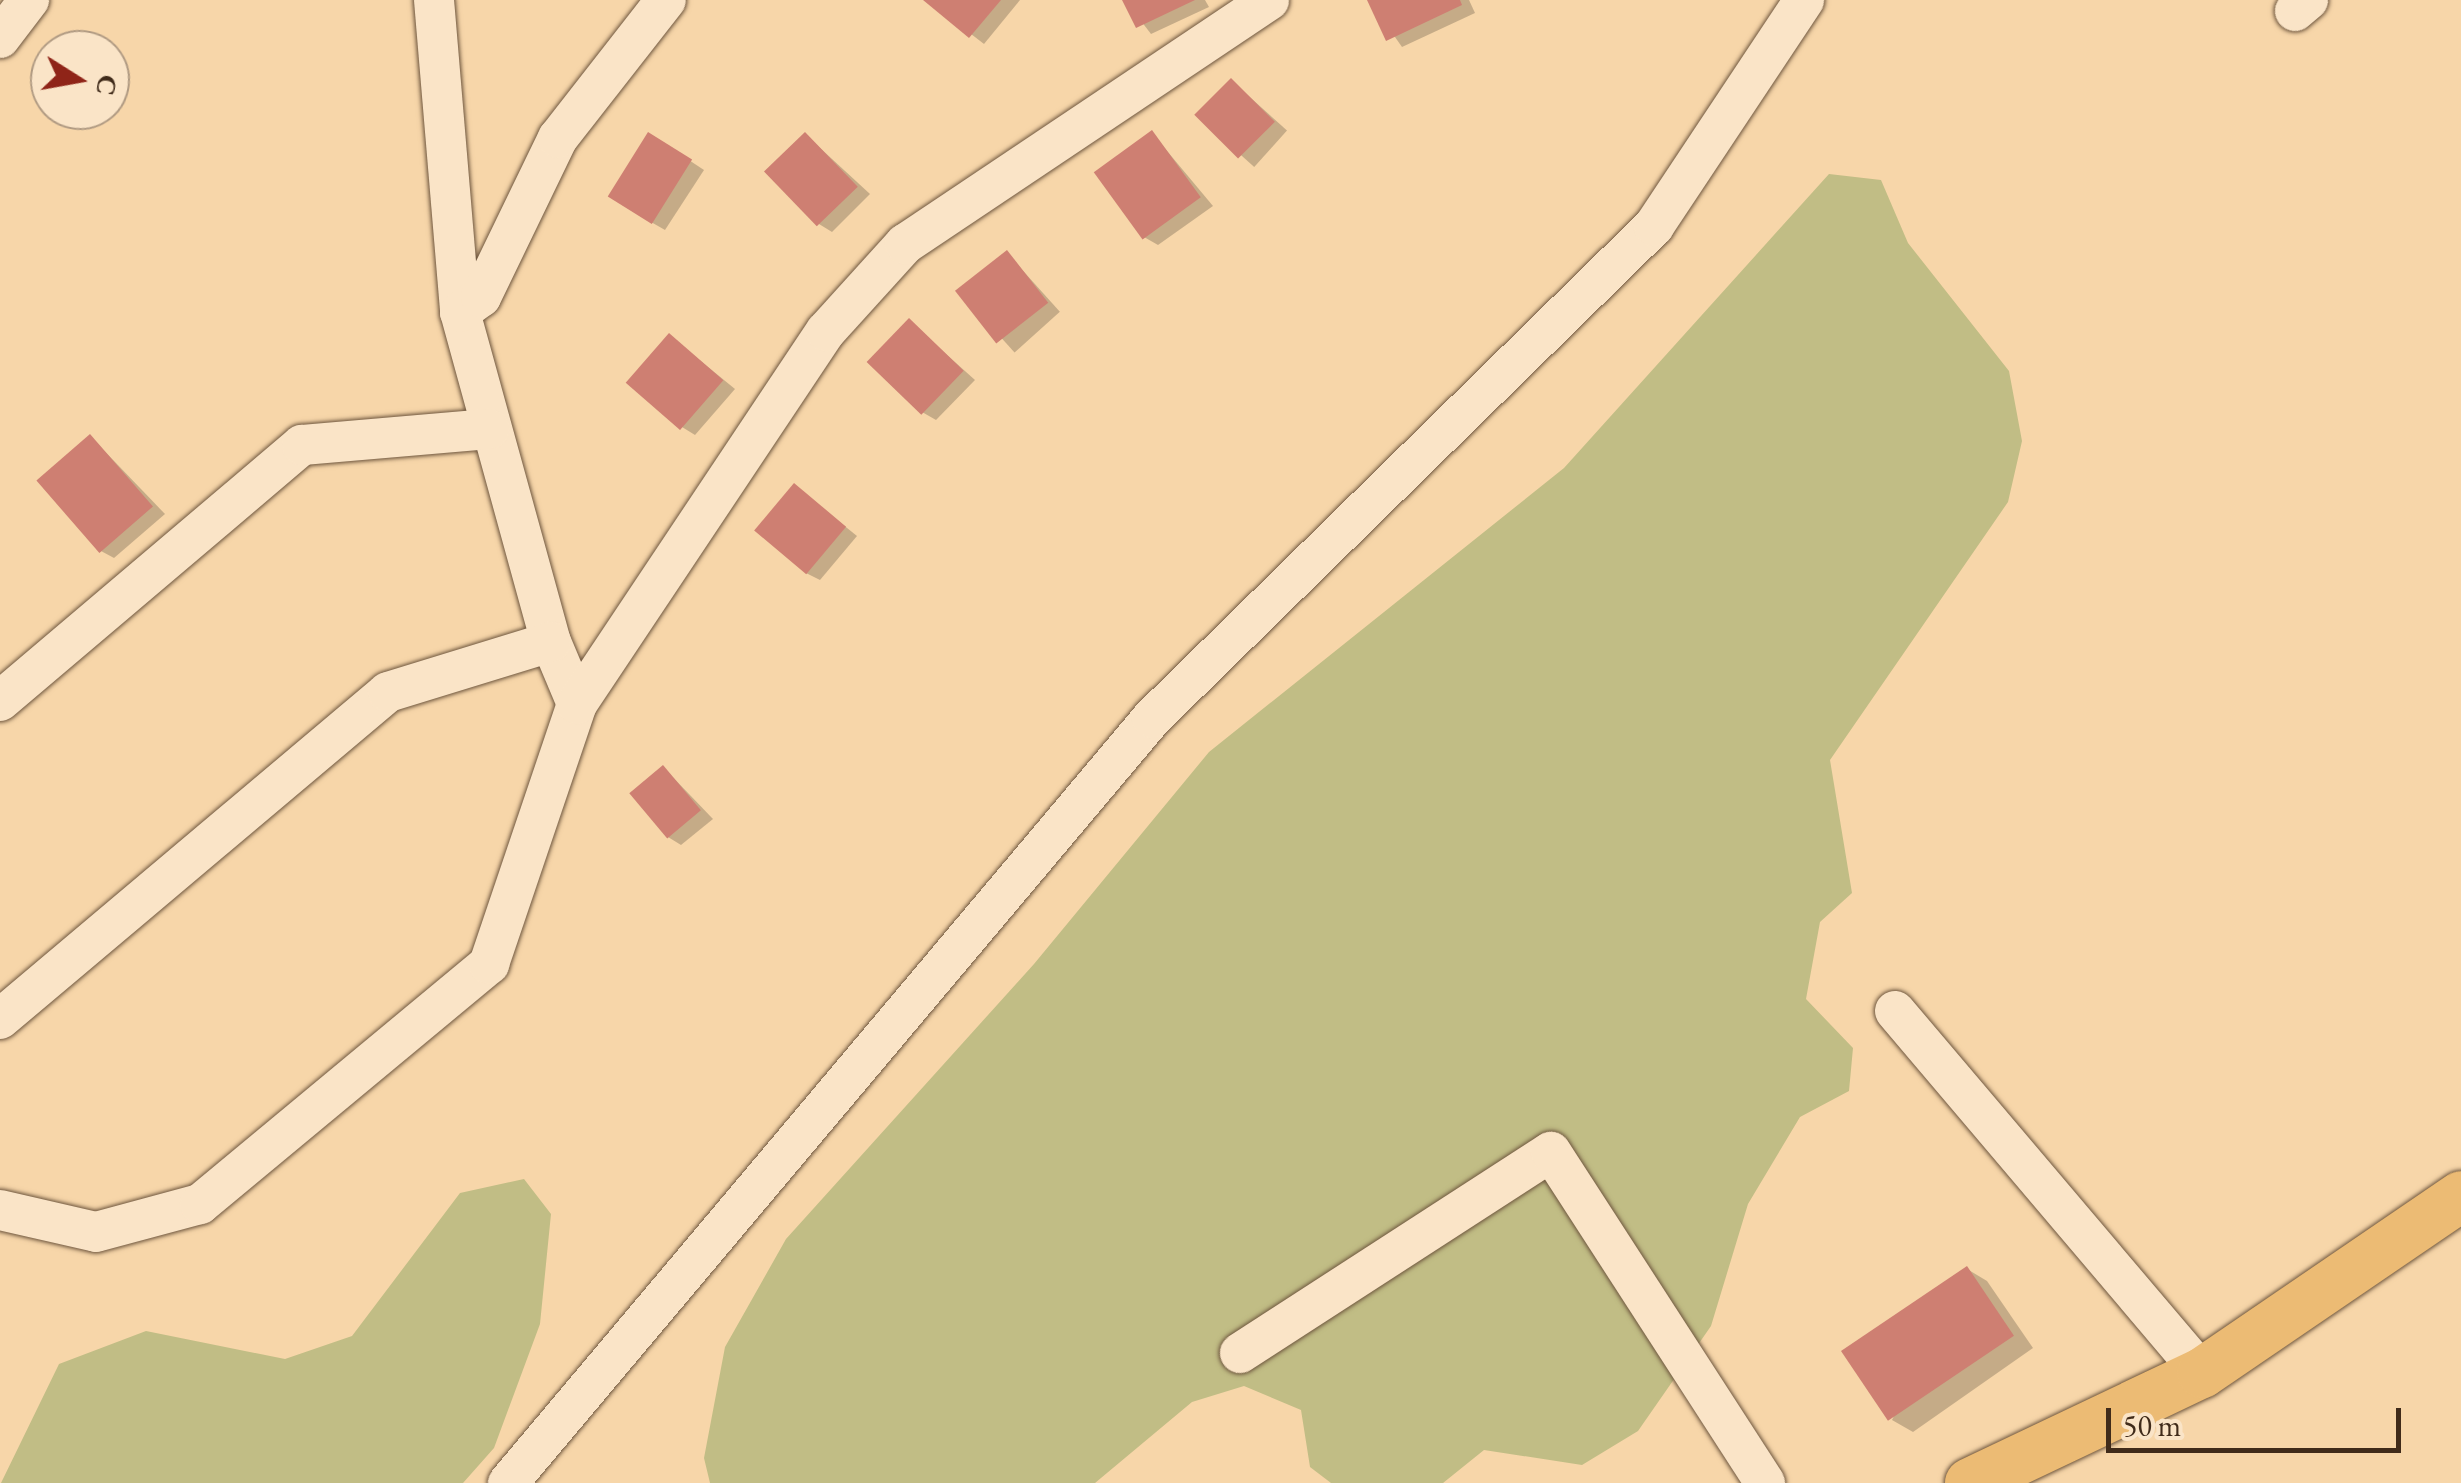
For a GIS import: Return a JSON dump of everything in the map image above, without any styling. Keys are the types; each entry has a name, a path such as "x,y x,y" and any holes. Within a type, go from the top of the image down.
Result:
{"main road":[{"path":"1991,1479 2202,1373 2461,1196"}],"street":[{"path":"0,38 29,0"},
{"path":"434,0 460,312 551,642 577,704"},
{"path":"460,312 481,296 558,138 666,0"},
{"path":"0,1210 96,1232 200,1204 489,964 577,704 750,438 904,244 1268,0"},
{"path":"508,1483 1152,718 1654,226 1804,0"},
{"path":"0,700 302,445 490,430"},
{"path":"0,1019 388,692 551,642"},
{"path":"1895,1011 2202,1373"},
{"path":"1240,1354 1551,1152 1765,1483"}],"shaded area":[{"path":"1829,174 1881,180 1908,243 2009,371 2022,441 2008,502 1830,760 1852,893 1820,922 1806,999 1853,1048 1849,1091 1800,1117 1748,1204 1711,1326 1638,1431 1582,1465 1484,1450 1443,1483 1331,1483 1310,1467 1301,1410 1244,1386 1192,1402 1095,1483 710,1483 704,1458 725,1347 786,1239 1034,964 1209,752 1564,468"},
{"path":"524,1179 551,1214 540,1324 494,1448 463,1483 1,1483 59,1364 146,1331 285,1359 352,1336 460,1193"}],"building":[{"path":"923,0 1001,0 969,38"},
{"path":"1122,0 1195,0 1136,28"},
{"path":"1367,0 1460,0 1462,5 1386,41"},
{"path":"1231,78 1275,122 1238,159 1194,115"},
{"path":"1152,130 1201,197 1143,239 1094,172"},
{"path":"648,132 692,160 652,224 608,196"},
{"path":"805,132 858,187 817,226 764,172"},
{"path":"1007,250 1048,303 996,343 955,291"},
{"path":"909,318 964,371 921,415 867,362"},
{"path":"669,333 723,380 680,430 626,383"},
{"path":"90,434 153,506 99,553 36,481"},
{"path":"794,483 846,527 806,574 754,530"},
{"path":"663,765 701,810 667,838 629,793"},
{"path":"1967,1266 2014,1336 1888,1421 1841,1351"}]}
